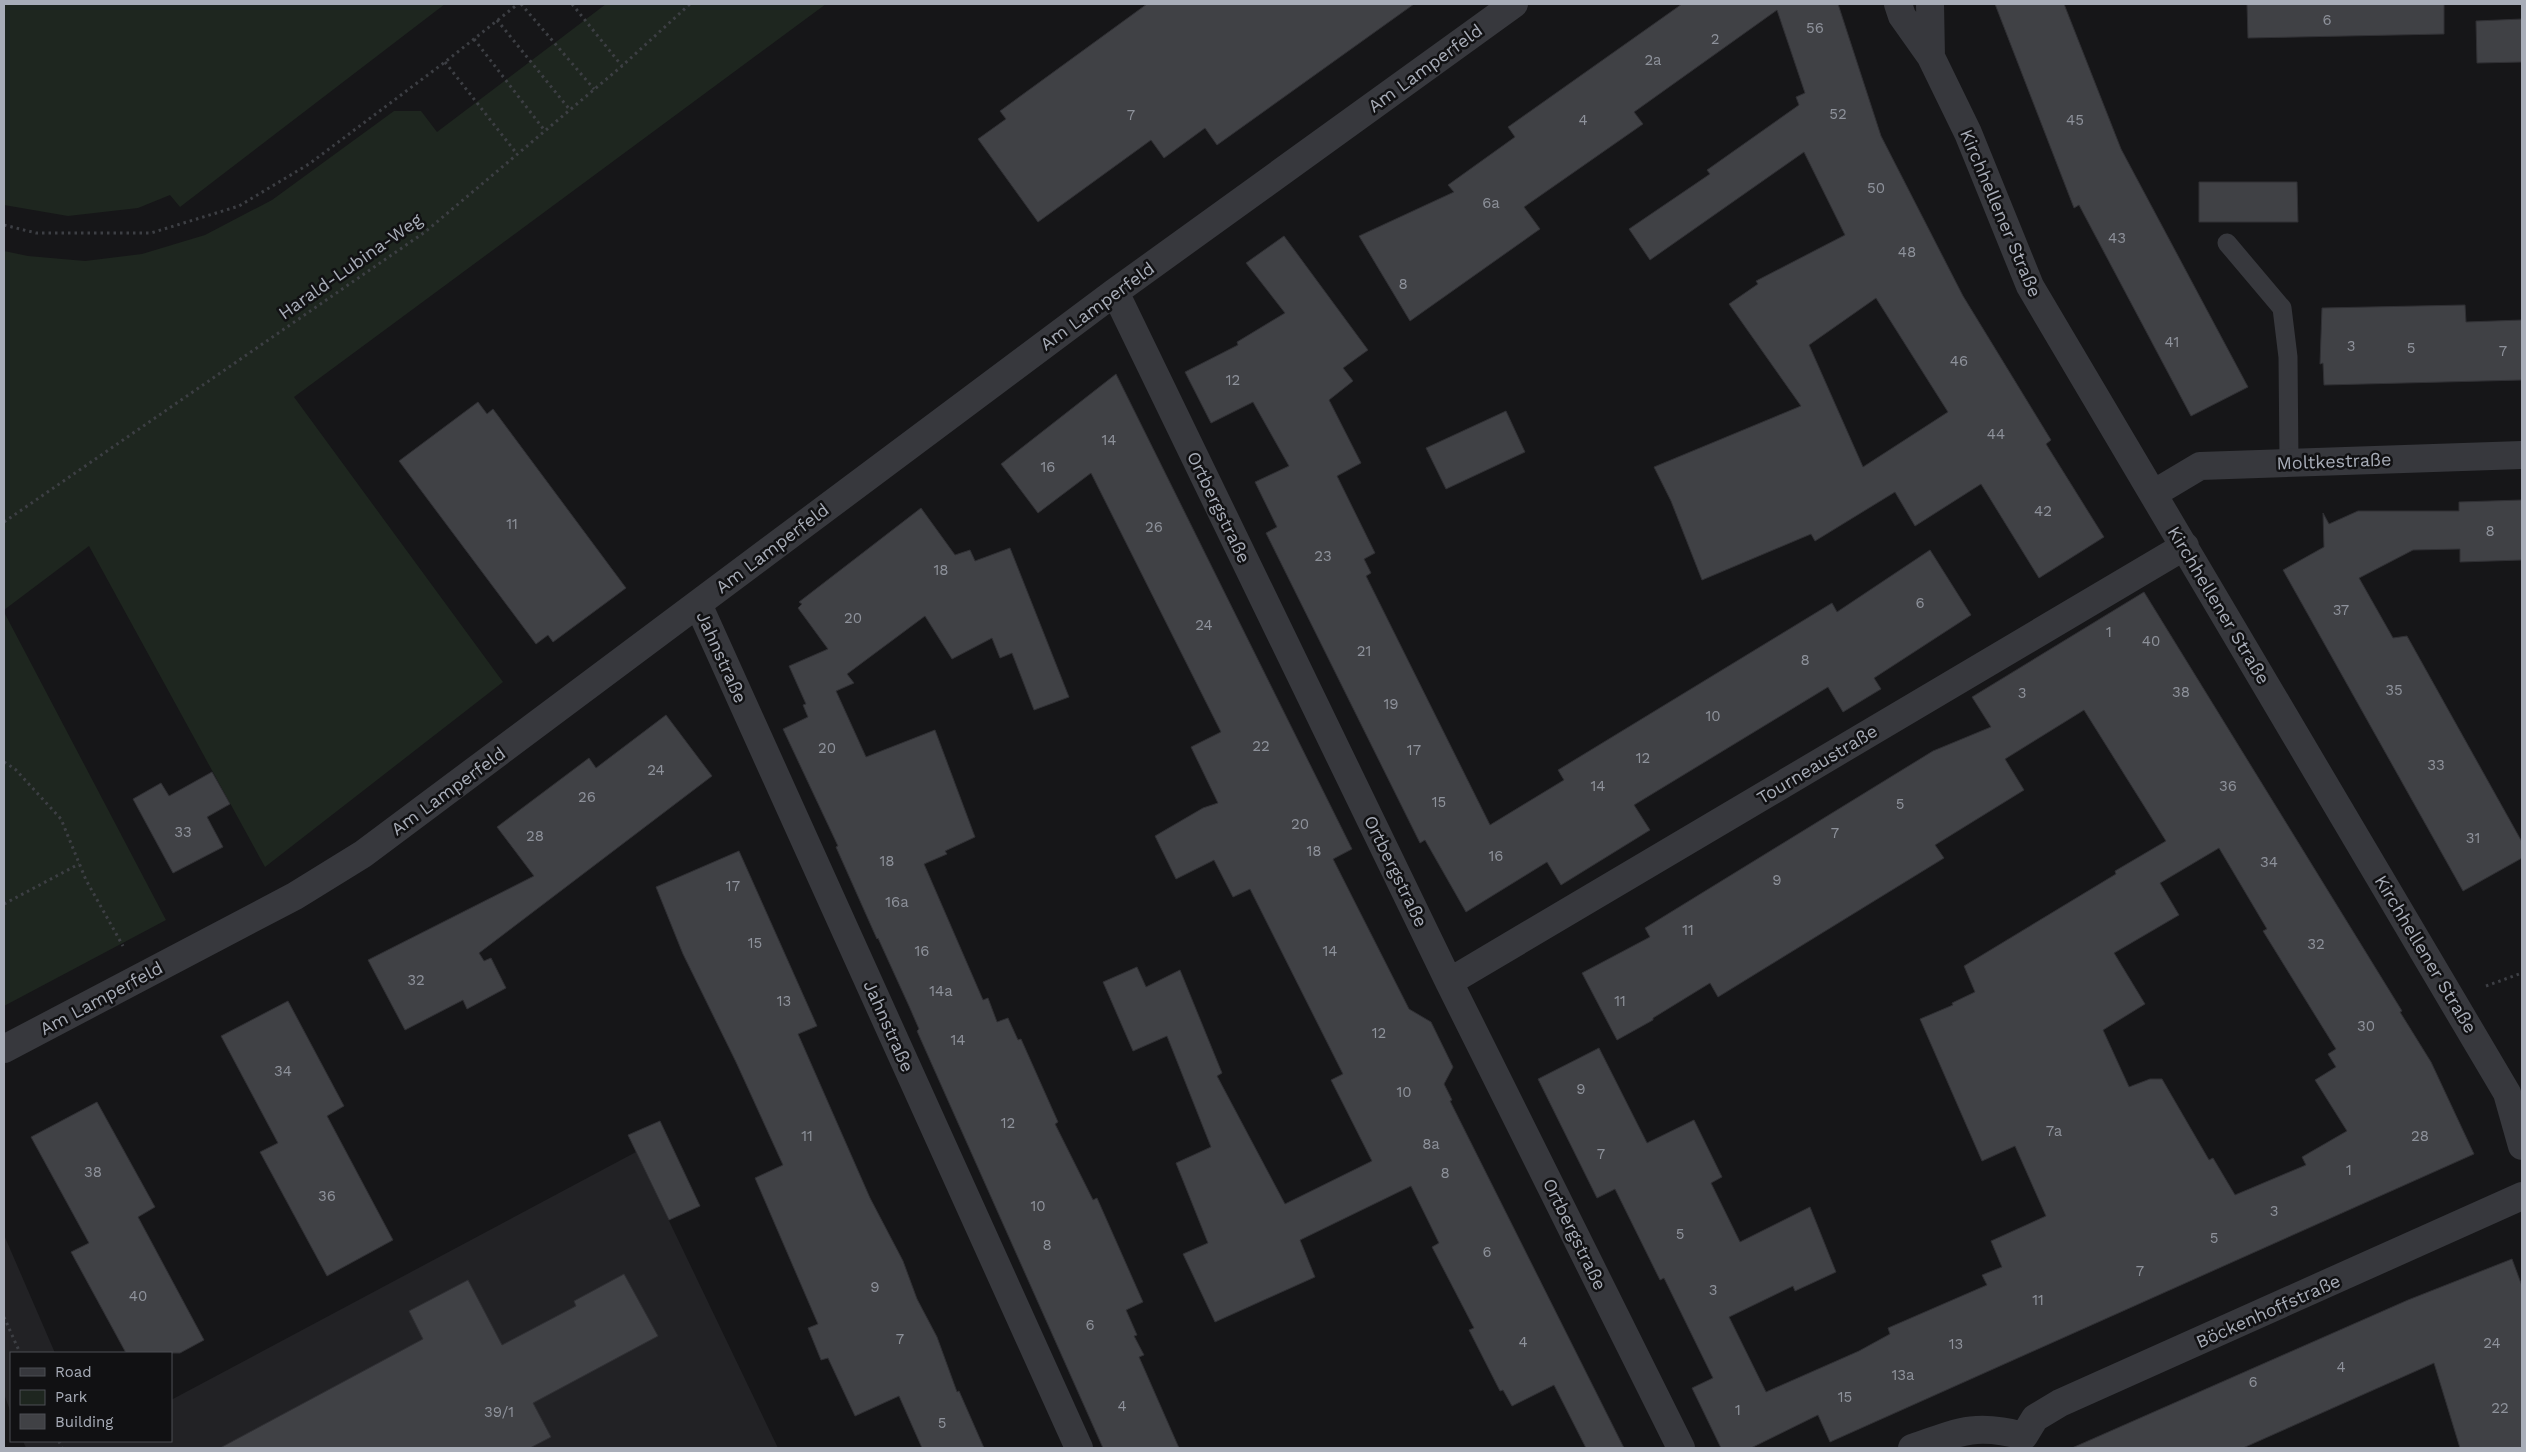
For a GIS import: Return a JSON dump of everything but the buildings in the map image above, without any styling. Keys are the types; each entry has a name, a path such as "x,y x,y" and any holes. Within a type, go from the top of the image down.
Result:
{"street":[{"name":"Am Lamperfeld","path":"4,1050 295,896 362,854 1115,292 1514,4"},
{"name":"Kirchhellener Straße","path":"1898,4 1902,16 1931,57 1968,133 2030,286 2507,1093 2522,1146"},
{"name":"Kirchhellener Straße","path":"1930,4 1931,57"},
{"name":"Ortbergstraße","path":"1115,292 1449,982 1681,1448"},
{"name":"Moltkestraße","path":"2153,494 2200,466 2522,455"},
{"name":"Tourneaustraße","path":"1449,982 2185,546"},
{"name":"Jahnstraße","path":"698,604 1079,1448"},
{"name":"Böckenhoffstraße","path":"1912,1448 1964,1430 1998,1429 2023,1442 2035,1418 2060,1404 2522,1196"}],"lane":[{"path":"2227,243 2282,308 2288,357 2289,462"}],"path":[{"path":"4,225 36,233 151,232 239,206 309,164 520,4 594,89"},
{"path":"572,4 622,66"},
{"name":"Harald-Lubina-Weg","path":"4,522 426,232 622,66 690,4"},
{"path":"497,20 570,110"},
{"path":"474,39 545,130"},
{"path":"445,62 517,154"},
{"path":"4,762 15,769 61,819 86,880 141,977"},
{"path":"4,904 79,864"},
{"path":"4,1317 20,1352"}],"shaded area":[{"path":"636,1152 778,1448 26,1448 23,1442 172,1442 172,1399"},
{"path":"4,1235 55,1352 10,1352 10,1410 4,1394"}],"green space":[{"path":"4,4 445,4 180,207 170,195 138,208 68,216 4,205"},
{"path":"606,4 826,4 294,397 503,682 265,867 89,546 4,610 4,251 28,256 85,261 142,254 205,235 272,200 394,111 421,111 437,132"},
{"path":"4,612 166,920 4,1006"}]}
